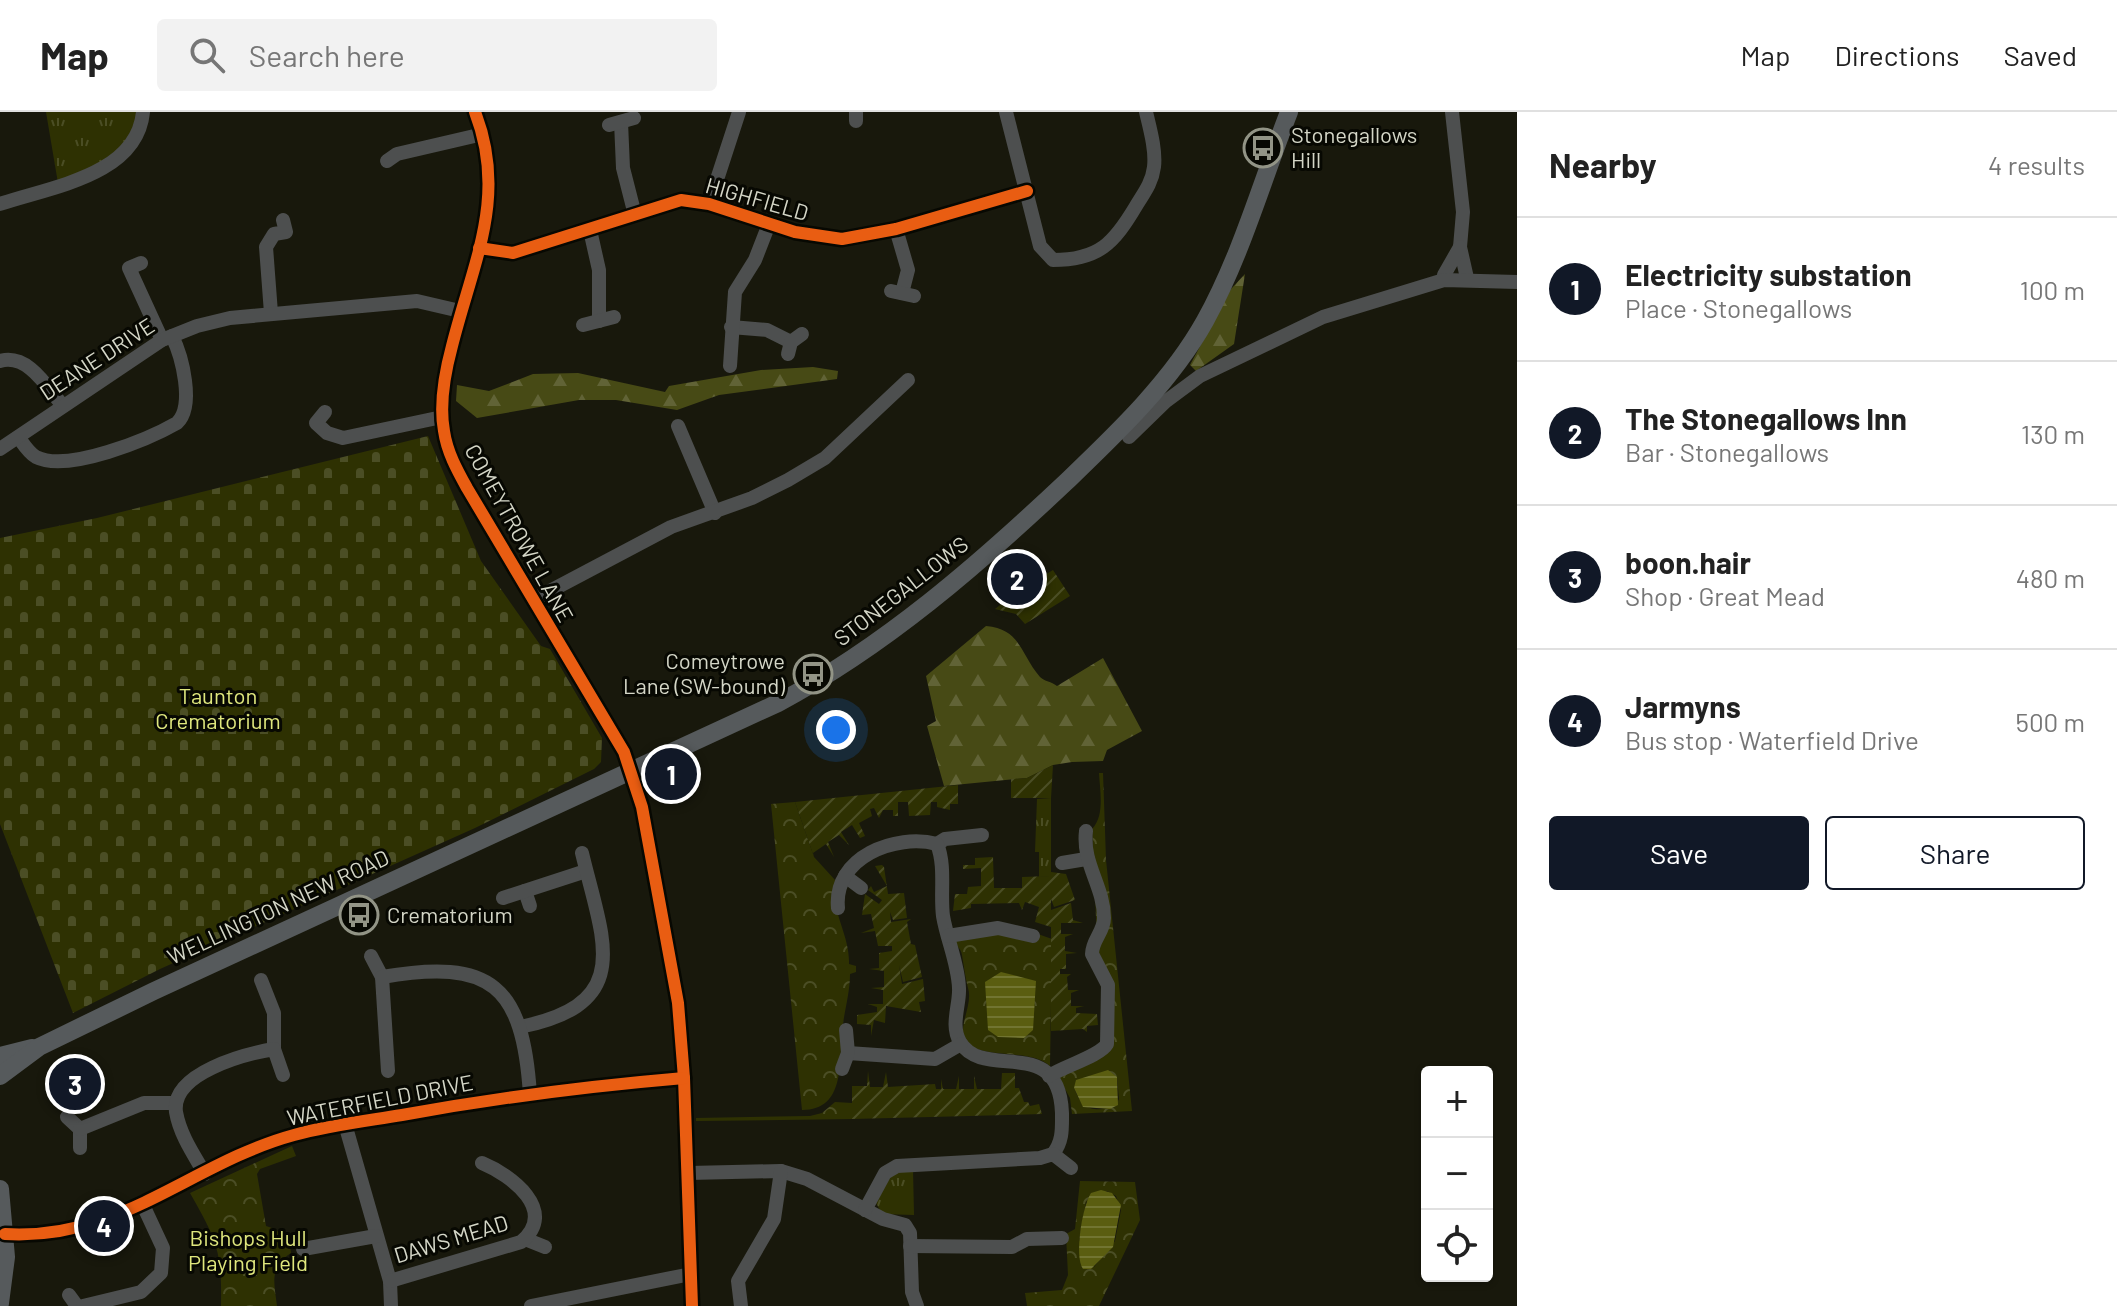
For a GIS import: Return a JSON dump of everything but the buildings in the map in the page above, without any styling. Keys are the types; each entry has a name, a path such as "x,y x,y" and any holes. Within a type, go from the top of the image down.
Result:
{"main road":[{"name":"STONEGALLOWS","path":"537,813 778,703 854,659 1002,542 1166,391 1225,279 1289,112"},
{"name":"WELLINGTON NEW ROAD","path":"0,1076 39,1047 537,813"},
{"name":"WELLINGTON NEW ROAD","path":"0,1056 39,1047"},
{"path":"0,1189 5,1234 0,1303"}],"street":[{"path":"0,204 69,182 112,163 132,144 140,131 143,112"},
{"name":"COMEYTROWE LANE","path":"475,112 483,134 491,178 479,248 446,369 442,417 450,456 624,752 642,807 670,950 684,1078 692,1306"},
{"path":"709,204 739,112"},
{"path":"1006,112 1040,246 1053,260 1106,247 1150,184 1154,164 1146,112"},
{"path":"1452,112 1463,212 1460,247 1467,278"},
{"path":"621,122 623,168 635,215"},
{"path":"395,160 483,134"},
{"name":"HIGHFIELD","path":"479,248 513,253 681,200 709,204 769,224 842,239 896,229 1027,191"},
{"path":"730,366 735,292 755,260 769,224"},
{"path":"896,229 908,270 902,293"},
{"path":"590,230 599,270 599,321"},
{"path":"271,313 266,247 274,234 286,232"},
{"path":"1444,280 1460,247"},
{"path":"19,438 35,456 45,459 90,456 124,448 177,423 183,417 185,404 178,349 167,338 129,268"},
{"name":"STONEGALLOWS","path":"1129,437 1166,391 1323,317 1444,280 1467,278 1517,282"},
{"name":"DEANE DRIVE","path":"0,449 167,338 230,318 417,301 460,311"},
{"path":"583,325 614,317"},
{"path":"731,327 767,330 794,343"},
{"path":"0,361 9,358 24,363 63,406"},
{"path":"533,600 671,527 752,498 825,458 884,393 908,380"},
{"path":"316,416 327,433 343,438 442,417"},
{"path":"686,432 715,513"},
{"path":"1049,1076 1074,1061 1100,1053 1107,1044 1108,985 1093,962 1091,950 1104,918 1099,888 1086,859 1086,831"},
{"path":"838,908 839,890 845,876 861,859 880,847 937,844 949,838 982,835"},
{"path":"865,1210 883,1175 893,1166 1040,1158 1053,1154 1062,1138 1060,1097 1049,1076 1031,1063 981,1057 961,1044 955,1026 959,987 948,936 937,844"},
{"path":"520,1027 574,1010 595,991 601,973 601,936 582,853"},
{"path":"1062,863 1086,859"},
{"path":"503,898 586,871"},
{"path":"845,876 861,888"},
{"path":"525,891 530,906"},
{"path":"948,936 998,928 1033,936"},
{"path":"371,956 382,977 388,1071"},
{"path":"382,977 422,970 462,971 484,980 502,994 517,1015 530,1095"},
{"path":"261,980 265,1008 276,1027 274,1049 283,1075"},
{"path":"842,1069 848,1053 846,1030"},
{"path":"848,1053 935,1059 961,1044"},
{"path":"205,1174 186,1142 176,1103 187,1082 257,1052 274,1049"},
{"path":"386,1054 403,1052"},
{"name":"WATERFIELD DRIVE","path":"5,1234 64,1232 143,1205 271,1142 345,1124 530,1095 684,1078"},
{"path":"80,1129 144,1103 176,1103"},
{"path":"67,1117 80,1129 80,1148"},
{"path":"345,1124 390,1281 391,1306"},
{"path":"1053,1154 1071,1168"},
{"name":"DAWS MEAD","path":"390,1281 427,1273 525,1239 534,1217 530,1198 512,1177 482,1163"},
{"name":"DAWS MEAD","path":"492,1184 498,1169"},
{"path":"689,1173 781,1171 807,1179 865,1210 905,1225 910,1233 912,1292 917,1306"},
{"path":"741,1306 740,1272 771,1226 781,1171"},
{"path":"76,1302 141,1292 161,1273 163,1248 143,1205"},
{"path":"1035,1221 1035,1239"},
{"path":"310,1245 376,1236"},
{"path":"910,1246 1012,1247 1035,1239 1062,1238"},
{"name":"DAWS MEAD","path":"525,1239 531,1244 545,1247"},
{"path":"531,1306 691,1274"}],"green space":[{"path":"46,112 138,112 133,127 118,149 98,164 58,183"},
{"path":"1245,274 1234,344 1196,371 1190,365 1231,289"},
{"path":"813,367 838,371 837,379 719,395 677,410 616,400 579,400 477,418 456,401 457,385 489,391 533,374 578,373 665,392 669,386 761,370"},
{"name":"Taunton Crematorium","path":"428,436 481,561 541,646 550,649 602,738 601,762 594,769 475,828 160,969 73,1013 0,824 0,538 97,518"},
{"path":"1053,570 1070,596 1025,624 1016,614 995,609 1005,601 1009,605 1023,590 1029,597 1039,590 1033,582"},
{"path":"986,626 998,628 1013,637 1040,677 1057,686 1103,658 1142,731 1107,750 1103,761 1053,765 1027,778 944,786 927,726 936,721 926,676"},
{"path":"1053,765 1051,798 1011,798 1011,779 1027,778"},
{"path":"1099,773 1103,773 1106,860 1132,1111 1072,1114 1070,1098 1058,1076 1109,1052 1098,962 1092,829 1100,810","holes":["1117,1077 1119,1099 1115,1107 1089,1108 1074,1088"]},
{"path":"958,785 958,804 950,804 950,810 931,802 930,815 909,816 908,802 898,802 898,816 893,816 893,810 883,810 879,818 874,808 870,809 872,816 859,823 865,836 860,838 852,825 841,832 849,845 839,835 828,842 834,857 826,844 813,853 814,857 795,802"},
{"path":"1051,798 1051,876 1039,877 1039,852 1035,852 1037,799"},
{"path":"795,802 814,857 835,880 835,902 847,943 849,964 856,966 856,972 850,974 840,1069 833,1093 816,1108 802,1110 771,804"},
{"path":"993,857 994,888 1022,888 1022,877 1050,876 1051,872 1066,874 1075,900 1054,907 1051,899 1051,910 1071,903 1073,920 1083,923 1061,923 1061,934 1073,934 1065,937 1065,951 1077,953 1066,954 1066,969 1060,969 1060,974 1071,974 1067,977 1068,990 1079,990 1071,993 1071,1006 1084,1006 1076,1008 1076,1013 1097,1014 1098,1025 1087,1026 1087,1032 1083,1029 1051,1031 1051,927 1035,922 1039,907 1025,902 1022,910 1019,903 971,904 971,908 953,911 955,894 967,894 968,887 981,886 981,868 963,869 963,865 975,865 975,858"},
{"path":"875,866 884,867 887,886"},
{"path":"871,886 874,892 887,886 888,894 904,893 907,918 893,920 890,912 891,922 911,919 907,922 911,944 915,945 922,977 903,982 899,965 902,984 923,979 925,1001 919,1002 921,1012 886,1006 885,1023 874,1020 871,1036 871,1025 857,1024 857,1015 877,1012 877,1007 868,1004 883,1004 883,990 871,988 884,987 884,971 869,969 879,968 879,953 892,951 892,946 878,946 875,931 861,933 874,928 871,914 862,915 865,894 879,904 882,900 868,890"},
{"path":"990,932 1035,933 1052,939 1050,1066 1033,1058 980,1050 964,1037 969,998 961,953 955,939"},
{"path":"868,1071 870,1087 883,1087 886,1072 888,1087 935,1084 936,1089 941,1089 941,1079 943,1089 956,1089 959,1076 959,1089 974,1089 974,1076 977,1089 1001,1089 1002,1073 1015,1073 1015,1088 1019,1088 1024,1102 1030,1106 1039,1104 1042,1114 852,1119 852,1086 867,1086"},
{"path":"835,1102 852,1103 852,1119 696,1121 696,1118 810,1116 822,1113"},
{"name":"Bishops Hull Playing Field","path":"292,1146 296,1156 260,1169 257,1174 266,1226 283,1236 291,1253 276,1270 277,1306 221,1306 216,1246 190,1193"},
{"path":"913,1170 914,1215 882,1214 876,1203 893,1172"},
{"path":"1080,1181 1135,1182 1140,1220 1099,1306 1027,1306 1025,1293 1062,1290 1068,1275 1066,1234 1075,1229","holes":["1107,1191 1116,1196 1121,1210 1115,1241 1094,1267 1079,1240 1086,1202"]}],"shaded area":[{"path":"1001,972 1036,981 1033,1030 1024,1038 998,1037 988,1030 985,982"},
{"path":"1108,1070 1117,1077 1118,1105 1110,1109 1083,1107 1074,1088 1076,1080"},
{"path":"1101,1190 1112,1193 1121,1205 1113,1247 1091,1269 1083,1269 1079,1254 1082,1220 1091,1193"}],"cycle path":[{"path":"475,112 484,143 488,201 484,229 447,366 442,399 444,431 450,454 467,488 624,752 642,807 678,1003 684,1078 692,1306"},
{"path":"479,248 513,253 681,200 709,204 795,232 842,239 896,229 1027,191"},
{"path":"5,1234 46,1233 85,1225 120,1213 222,1163 294,1135 507,1098 684,1078"}],"place":[{"name":"Stonegallows Hill","path":"1263,148"},
{"name":"The Stonegallows Inn","path":"1017,579"},
{"name":"Comeytrowe Lane (SW-bound)","path":"813,674"},
{"name":"Electricity substation","path":"671,774"},
{"name":"Crematorium","path":"359,915"},
{"name":"boon.hair","path":"75,1084"},
{"name":"Jarmyns","path":"104,1226"}]}
